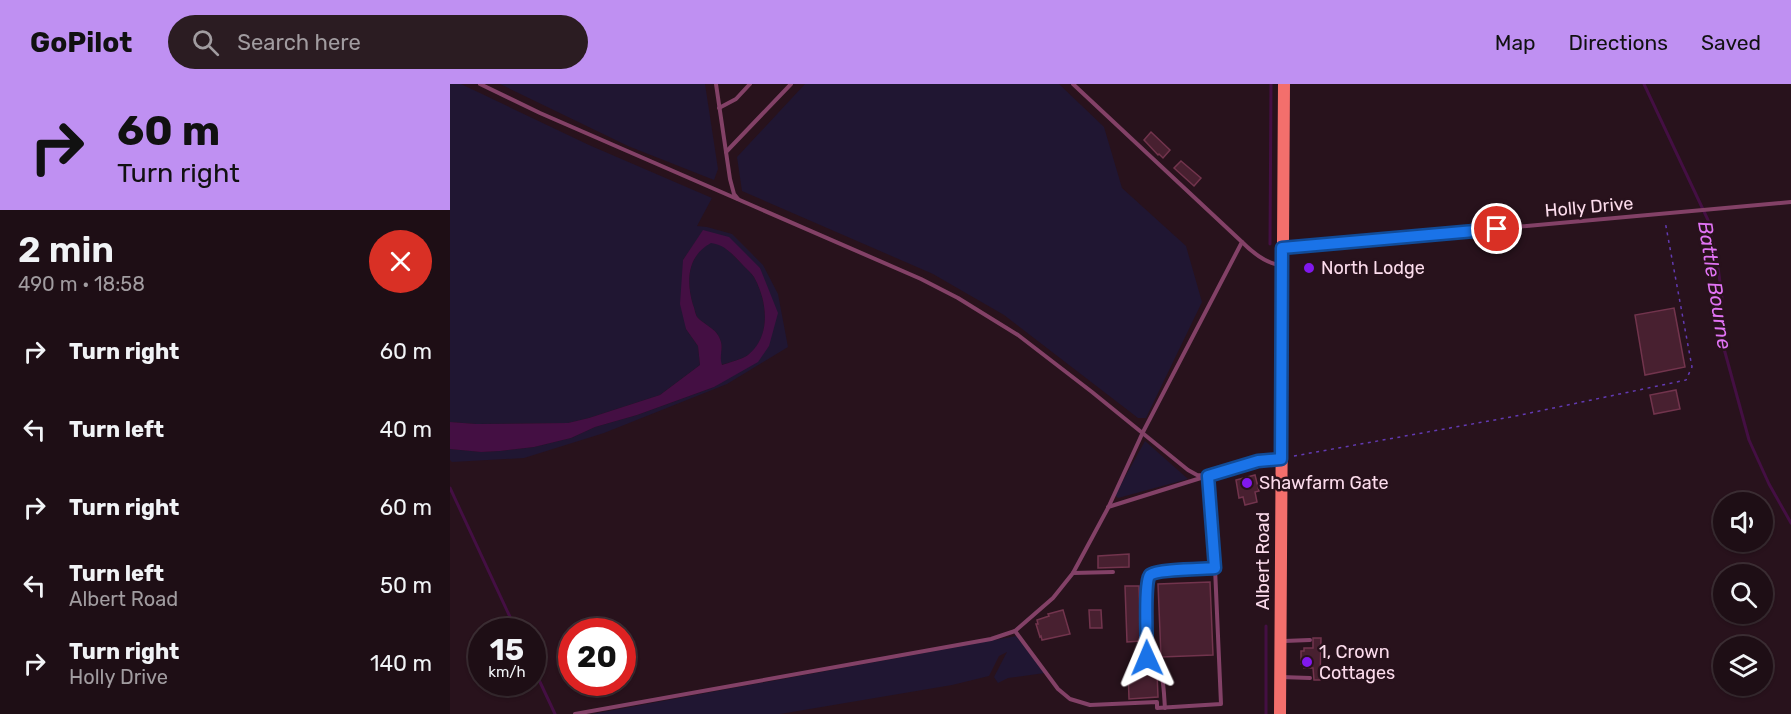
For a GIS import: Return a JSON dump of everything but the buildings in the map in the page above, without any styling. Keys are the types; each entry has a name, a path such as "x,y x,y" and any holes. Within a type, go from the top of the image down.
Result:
{"main road":[{"name":"Albert Road","path":"1280,714 1284,84"}],"lane":[{"path":"480,84 540,113 921,279 958,298 1018,335 1188,470 1197,475 1208,476"},
{"path":"716,84 732,189 739,200"},
{"path":"719,108 736,99 750,84"},
{"path":"726,153 791,84"},
{"path":"1073,84 1249,249 1272,264 1282,265"},
{"name":"Holly Drive","path":"1282,248 1791,202"},
{"path":"575,714 991,639 1015,631 1053,598 1073,573 1242,242"},
{"path":"1108,508 1258,461 1281,459"},
{"path":"1157,708 1221,704 1208,476"},
{"path":"1165,708 1161,672 1158,666 1147,658 1147,579 1155,572 1215,568"},
{"path":"1073,573 1113,572"},
{"path":"1015,631 1058,689 1070,699 1090,705 1157,702 1157,714"},
{"path":"1280,641 1310,640"},
{"path":"1280,677 1310,678"}],"path":[{"path":"1281,459 1511,417 1686,380 1692,367 1664,214"}],"shaded area":[{"path":"450,84 461,84 589,145 712,198 697,226 732,234 763,265 778,294 788,347 727,384 604,433 524,458 452,462 450,449 481,452 534,447 571,438 595,427 637,415 714,387 769,346 760,268 703,231 683,260 686,329 698,346 700,365 660,395 568,423 450,422"},
{"path":"500,84 705,84 718,169 714,180 628,146"},
{"path":"805,84 1059,84 1104,127 1122,188 1186,246 1202,302 1146,418 1138,418 1004,315 933,274 742,191 737,157"},
{"path":"703,230 729,237 760,268 778,313 769,346 758,362 714,387 637,415 595,427 571,438 534,447 500,451 450,449 450,422 568,423 660,395 700,365 698,346 686,329 680,304 683,260","holes":["711,243 731,253 754,277 762,296 765,318 761,338 756,347 745,357 722,365 719,338 715,331 697,317 689,287 690,270 697,255"]},
{"path":"711,242 726,248 752,275 762,296 765,318 761,338 756,347 745,357 721,365 719,338 715,331 697,317 689,287 693,262 697,254"},
{"path":"1145,441 1188,479 1118,498 1115,495"},
{"path":"1016,636 1045,673 1008,678 998,683 994,677 1007,652 999,656 989,676 952,685 780,714 592,714"}],"waterway":[{"path":"1270,244 1271,84"},
{"name":"Battle Bourne","path":"1644,84 1708,220 1722,298 1720,334 1749,440 1769,484 1791,523"},
{"path":"450,488 510,618"},
{"path":"1266,626 1266,714"},
{"path":"546,695 555,714"}],"place":[{"name":"North Lodge","path":"1309,268"},
{"name":"Shawfarm Gate","path":"1247,483"},
{"name":"1, Crown Cottages","path":"1307,662"}],"route":[{"path":"1147,658 1147,579 1149,576 1155,572 1215,568 1208,476 1258,461 1281,459 1282,248 1497,229"}]}
